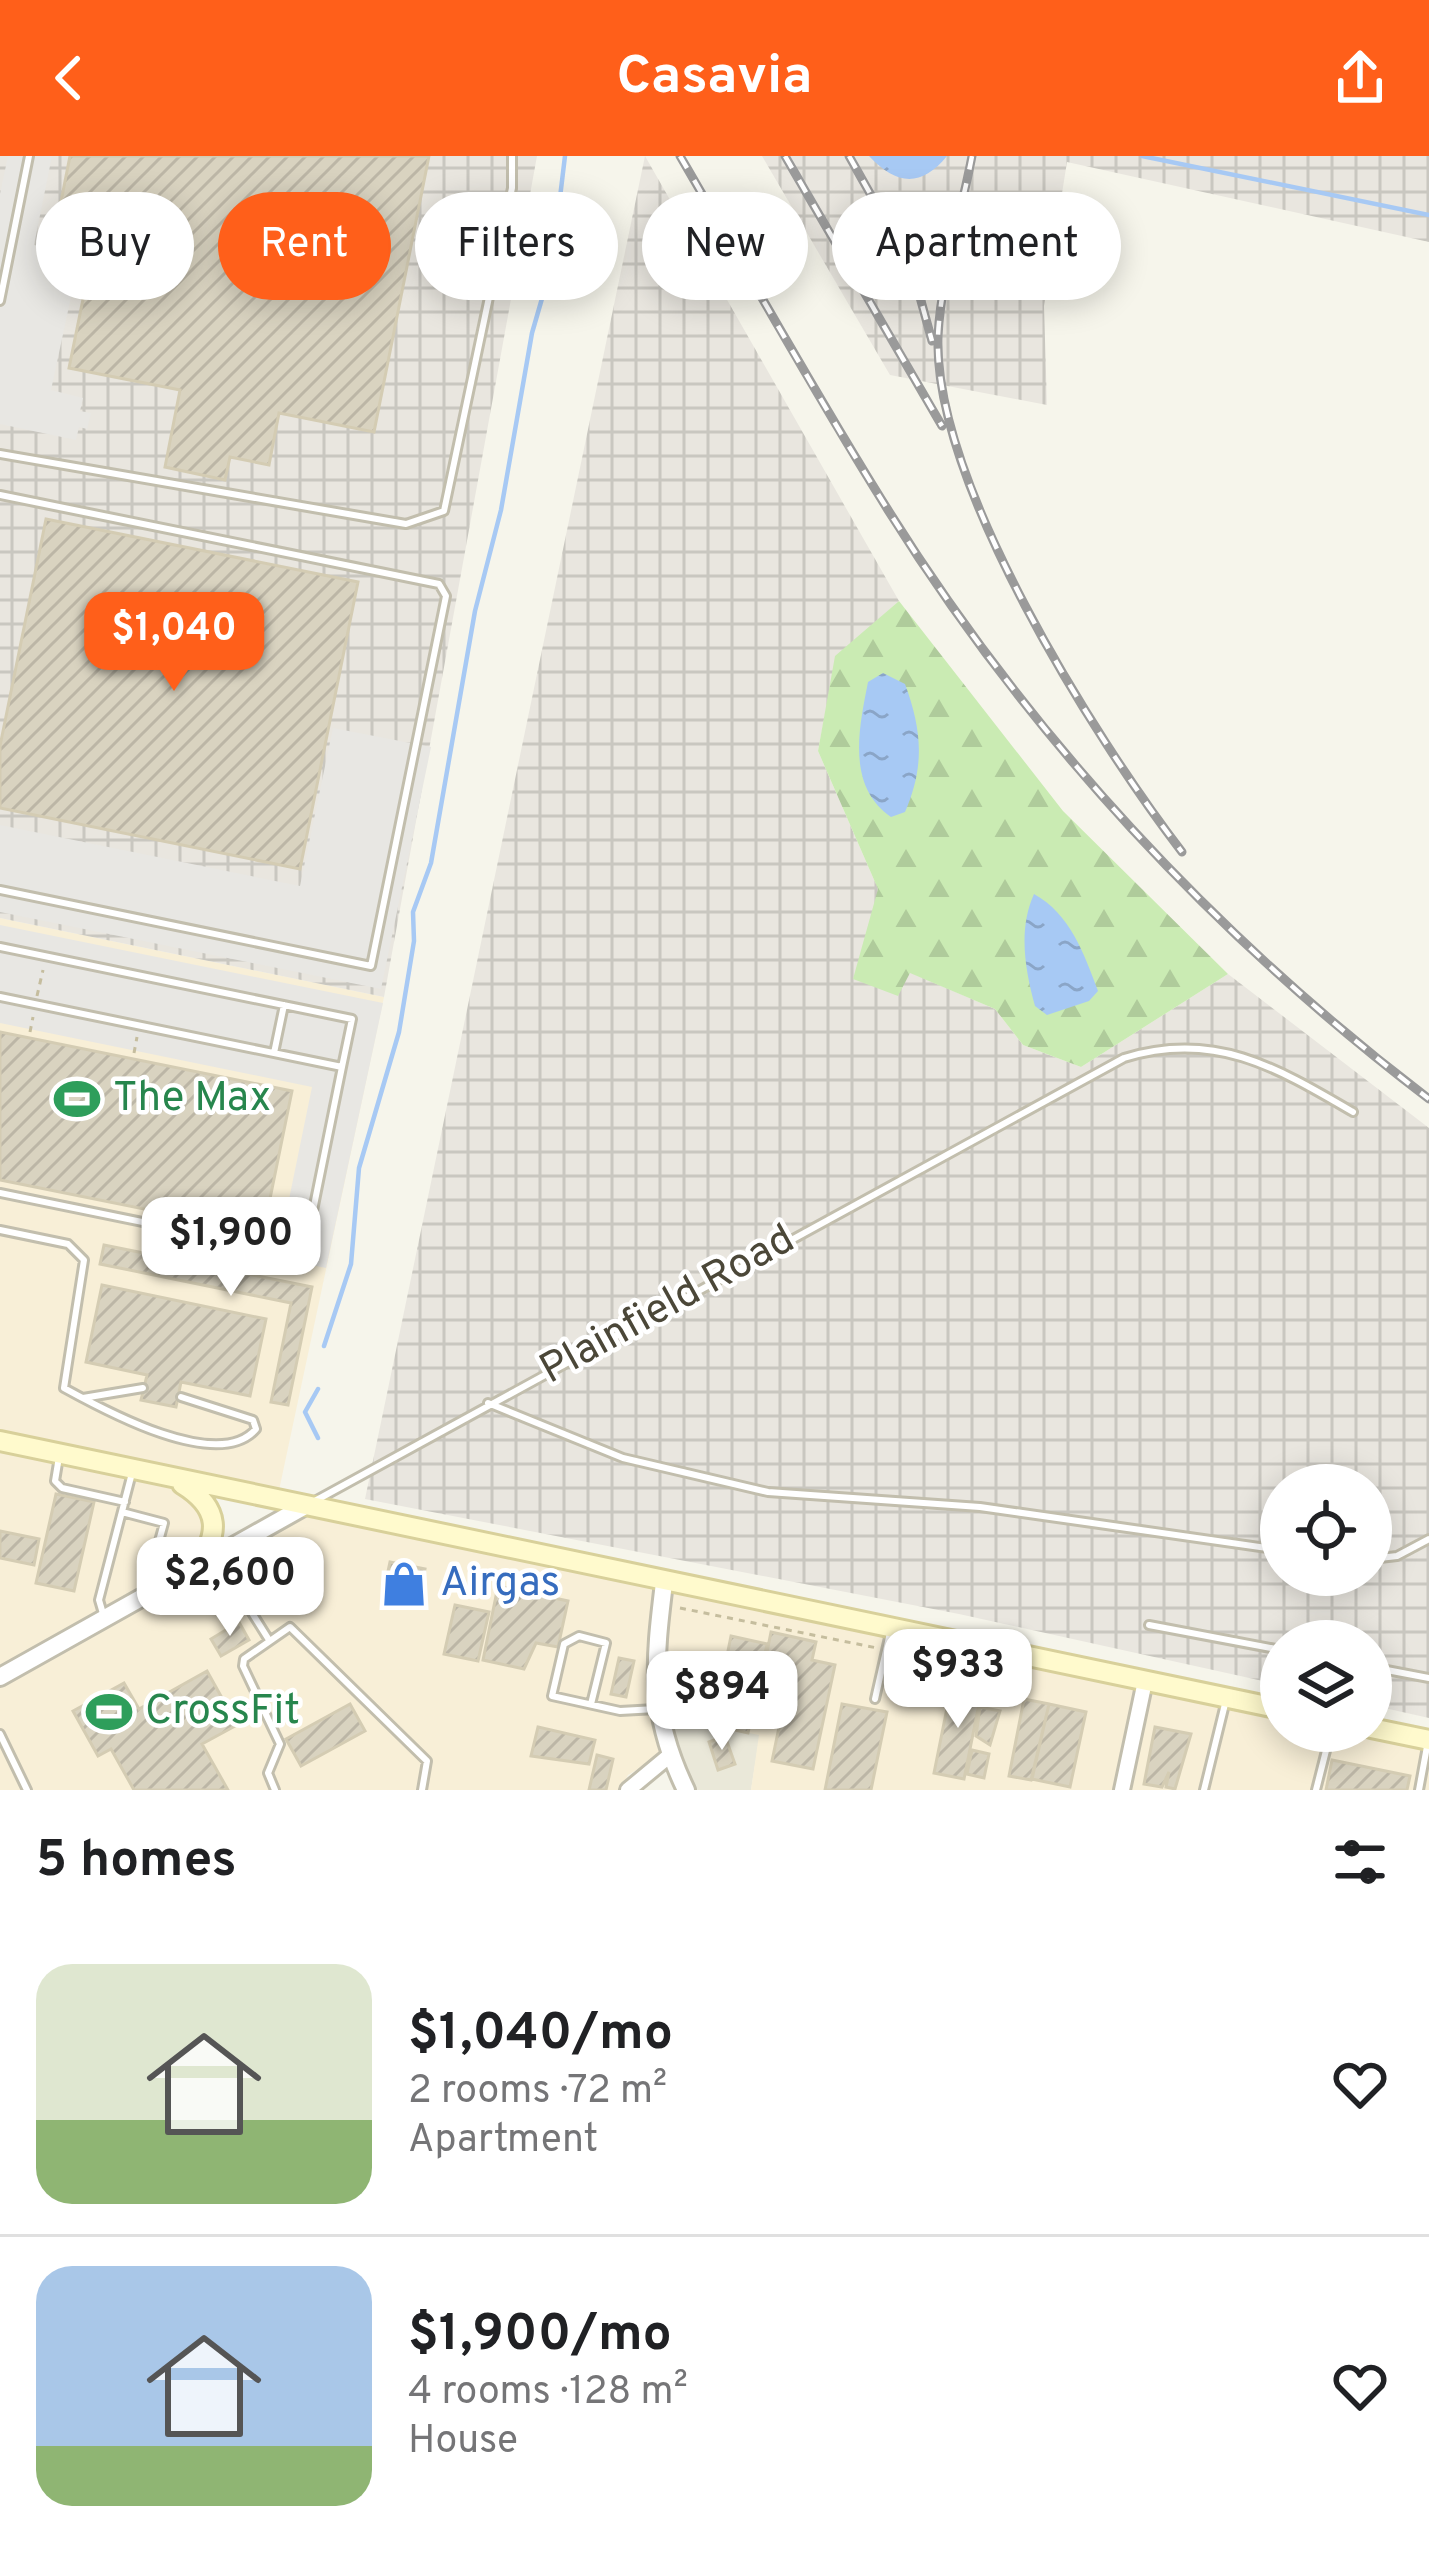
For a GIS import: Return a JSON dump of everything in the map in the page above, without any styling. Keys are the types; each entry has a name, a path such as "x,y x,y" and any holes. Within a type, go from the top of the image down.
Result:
{"main road":[{"path":"0,1441 1260,1705"},
{"path":"172,1478 196,1492 214,1516 216,1533 194,1569"},
{"path":"1392,1732 1429,1740"}],"street":[{"name":"Plainfield Road","path":"0,1677 305,1506"},
{"path":"664,1582 656,1709 669,1756 686,1790"},
{"path":"1122,1790 1144,1681"},
{"path":"628,1790 669,1756"}],"lane":[{"path":"0,301 29,156"},
{"path":"0,454 406,524 444,511 512,188 512,156"},
{"path":"0,495 439,584 446,596 371,966 0,890"},
{"path":"0,947 352,1019 304,1255 0,1193"},
{"path":"0,998 342,1067"},
{"path":"274,1053 284,1005"},
{"name":"Plainfield Road","path":"305,1506 1124,1058 1184,1046 1239,1052 1268,1063 1353,1112"},
{"path":"0,1230 68,1244 84,1260 64,1388 130,1425 227,1445 245,1441 256,1429 253,1420 238,1412 182,1396"},
{"path":"83,1398 142,1388"},
{"path":"488,1403 623,1458 768,1492 980,1507 1260,1547"},
{"path":"60,1454 55,1481 62,1488 125,1502"},
{"path":"104,1619 99,1600 133,1469"},
{"path":"122,1512 164,1522 151,1570 158,1589"},
{"path":"1392,1557 1429,1539"},
{"path":"217,1556 269,1640"},
{"path":"1149,1625 1260,1646"},
{"path":"275,1790 268,1773 280,1744 243,1666 290,1627 428,1761 422,1790"},
{"path":"875,1699 891,1629"},
{"path":"591,1704 606,1643 579,1636 564,1645 552,1696 620,1711 656,1709"},
{"path":"1392,1671 1429,1678"},
{"path":"1204,1790 1226,1698"},
{"path":"0,1734 27,1790"},
{"path":"1419,1790 1429,1740"},
{"path":"1316,1790 1326,1752"}],"path":[{"path":"134,1053 140,1026"},
{"path":"661,1604 1023,1678"}],"shaded area":[{"path":"0,156 537,156 530,192 415,192 415,300 511,300 384,997 0,918"},
{"path":"8,156 52,156 45,192 36,192 36,300 70,300 51,390 83,398 80,411 91,413 87,429 79,427 76,440 0,424 0,194"},
{"path":"645,156 666,192 642,192 642,300 727,300 899,601 836,657 818,751 878,889 897,996 909,972 995,1009 1023,1045 1081,1067 1228,974 1429,1128 1429,1718 1392,1710 1392,1620 1260,1620 1260,1680 959,1614 365,1499"},
{"path":"762,156 1429,156 1429,242 1067,162 1062,192 832,192 832,276 808,235 808,192 783,192"},
{"path":"846,300 1045,300 1047,405 890,375"},
{"path":"333,728 431,747 381,989 0,912 0,825 300,886"},
{"path":"0,918 384,997 278,1495 0,1436"},
{"path":"0,925 383,1003 326,1268 277,1258 312,1087 0,1023"},
{"path":"0,1450 168,1485 201,1512 202,1546 188,1566 0,1672"},
{"path":"309,1513 659,1586 650,1659 652,1717 664,1754 628,1775 621,1790 0,1790 0,1686"},
{"path":"668,1589 1139,1686 1117,1790 751,1790 759,1735 662,1715"},
{"path":"1148,1687 1260,1711 1260,1752 1392,1752 1392,1737 1429,1745 1429,1790 1124,1790"},
{"path":"662,1715 760,1734 751,1790 689,1790"}],"green space":[{"path":"899,601 1063,811 1228,974 1081,1067 1023,1045 995,1009 910,973 898,996 853,979 878,889 818,751 835,656"}],"water":[{"path":"869,156 947,156 928,174 908,179 889,173"},
{"path":"883,673 905,684 919,748 916,779 905,812 891,817 867,789 859,755 868,682"},
{"path":"1034,894 1066,923 1098,991 1089,1001 1047,1015 1035,1006 1026,964 1026,921"}],"building":[{"path":"70,156 429,156 422,192 415,192 415,226 374,432 279,413 269,465 230,457 225,480 165,467 180,390 69,368 83,300 194,300 194,192 63,192"},
{"path":"46,519 358,582 300,869 0,808 0,746"},
{"path":"0,1032 292,1091 263,1233 0,1180"},
{"path":"104,1245 312,1287 288,1405 271,1402 291,1303 100,1264"},
{"path":"102,1285 266,1319 250,1396 181,1382 176,1407 141,1400 147,1375 86,1362"},
{"path":"56,1494 94,1502 74,1591 36,1583"},
{"path":"0,1531 39,1539 34,1565 0,1558"},
{"name":"Airgas","path":"390,1562 425,1569 418,1606 382,1599"},
{"path":"498,1586 568,1601 558,1647 536,1643 524,1669 483,1660"},
{"path":"455,1605 489,1612 478,1661 444,1654"},
{"path":"239,1622 249,1640 221,1656 211,1639"},
{"path":"771,1632 816,1642 812,1660 835,1665 813,1769 772,1761 784,1703 758,1697"},
{"path":"731,1636 767,1644 748,1733 713,1725"},
{"path":"619,1658 634,1661 626,1697 611,1694"},
{"path":"207,1671 237,1725 202,1744 228,1790 134,1790 111,1749 98,1756 73,1711 124,1683 139,1709"},
{"path":"952,1683 982,1689 964,1779 934,1773"},
{"path":"1024,1699 1049,1704 1031,1780 1009,1776"},
{"path":"350,1704 365,1731 301,1766 286,1739"},
{"path":"842,1704 887,1712 871,1790 825,1790"},
{"path":"1049,1704 1086,1712 1070,1787 1032,1779"},
{"path":"980,1707 1000,1711 990,1745 976,1736"},
{"path":"538,1727 595,1740 589,1764 531,1756"},
{"path":"1155,1727 1191,1734 1175,1789 1166,1787 1169,1772 1162,1787 1144,1784"},
{"path":"725,1736 735,1764 718,1770 709,1742"},
{"path":"972,1750 989,1754 984,1778 967,1774"},
{"path":"597,1755 613,1759 606,1790 589,1790"},
{"path":"1332,1760 1410,1776 1407,1790 1326,1790"}],"waterway":[{"path":"324,1346 351,1264 359,1168 399,1032 414,941 413,912 431,863 475,611 501,510 532,333 552,264 565,156"},
{"path":"1142,156 1429,215"},
{"path":"318,1389 305,1412 318,1438"}],"railway":[{"path":"680,156 888,510 1002,675 1132,829 1202,901 1275,971 1429,1099"},
{"path":"785,156 942,426"},
{"path":"849,156 912,268 932,341"},
{"path":"972,156 947,268 938,336 943,395 962,462 990,533 1065,677 1182,852"}],"place":[{"name":"The Max","path":"77,1099"},
{"name":"Airgas","path":"404,1584"},
{"name":"CrossFit","path":"109,1712"}]}
